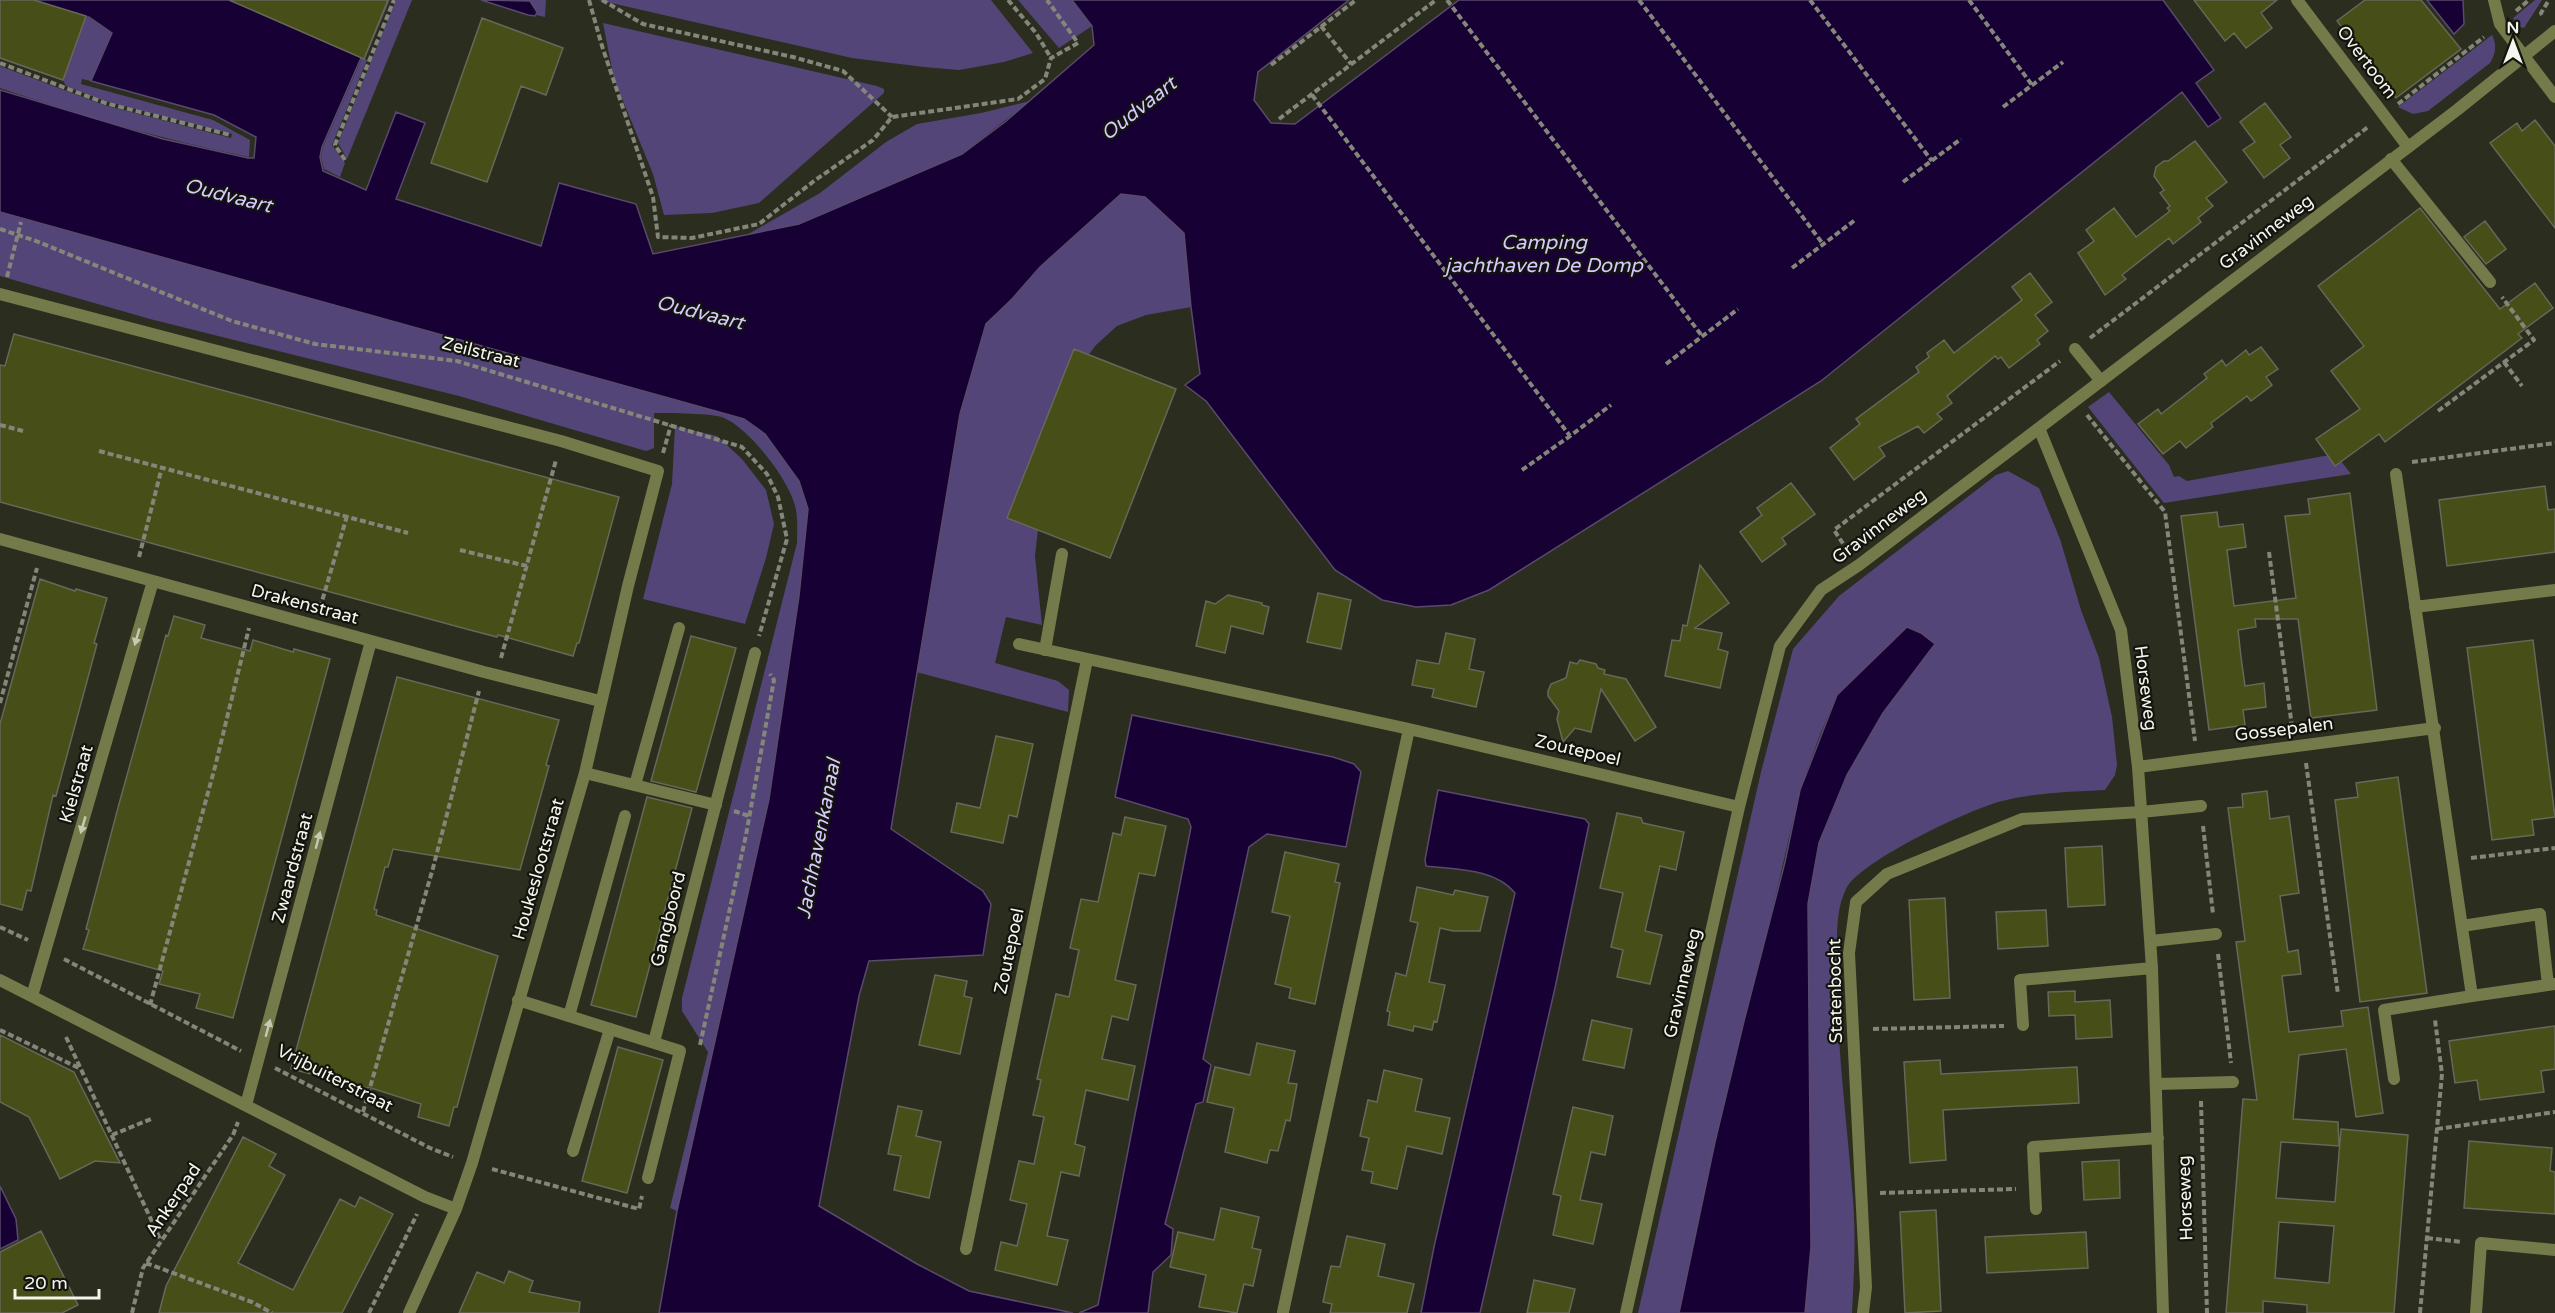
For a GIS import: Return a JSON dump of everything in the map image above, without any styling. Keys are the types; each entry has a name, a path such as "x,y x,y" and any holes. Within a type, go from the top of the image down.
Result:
{"street":[{"name":"Overtoom","path":"2297,0 2408,147"},
{"path":"2494,0 2500,24 2555,97"},
{"name":"Gravinneweg","path":"1626,1313 1739,807 1780,646 1821,590 1859,565 2101,381 2408,147 2555,31"},
{"path":"2391,159 2490,282"},
{"path":"1,295 561,441 658,471"},
{"path":"2075,349 2101,381"},
{"name":"Horseweg","path":"2038,428 2121,630 2138,766 2151,942 2163,1313"},
{"name":"Houkeslootstraat","path":"409,1313 456,1209 472,1163 585,773 600,701 658,471"},
{"path":"2396,474 2435,728 2472,996"},
{"name":"Drakenstraat","path":"0,539 496,676 600,701"},
{"path":"1045,650 1062,554"},
{"name":"Kielstraat","path":"32,996 153,581"},
{"path":"2415,607 2555,590"},
{"path":"635,785 679,628"},
{"name":"Zwaardstraat","path":"246,1105 371,641"},
{"name":"Zoutepoel","path":"1018,644 1409,729 1739,807"},
{"name":"Gangboord","path":"654,1042 755,653"},
{"name":"Zoutepoel","path":"966,1249 1087,660"},
{"name":"Gossepalen","path":"2138,766 2435,728"},
{"path":"1283,1312 1409,729"},
{"path":"585,773 716,805"},
{"name":"Statenbocht","path":"1863,1313 1866,1287 1849,953 1856,902 1887,874 2022,819 2201,806"},
{"path":"569,1016 625,816"},
{"path":"2394,1079 2384,1010 2552,984 2540,914 2462,926"},
{"path":"2151,942 2216,934"},
{"path":"2023,1025 2020,980 2152,968"},
{"path":"0,980 425,1197 456,1209"},
{"path":"518,1000 680,1051 648,1178"},
{"path":"573,1151 610,1029"},
{"path":"2157,1084 2233,1082"},
{"name":"Horseweg","path":"2036,1209 2033,1148 2158,1138"},
{"path":"2476,1313 2481,1243 2555,1250"}],"path":[{"path":"345,160 335,145 394,0"},
{"path":"589,0 602,46 653,196 658,237 692,238 759,224 814,181 873,140 892,117 1018,99 1045,79 1051,58 1078,43 1047,0"},
{"path":"602,0 643,24 793,57 843,71 892,117"},
{"path":"1008,0 1036,33 1051,58"},
{"path":"1271,65 1356,0"},
{"path":"1279,118 1436,0"},
{"path":"1447,0 1702,336"},
{"path":"1639,0 1823,244"},
{"path":"1810,0 1932,161"},
{"path":"1968,0 2032,85"},
{"path":"1859,565 1834,530 2384,115 2529,0"},
{"path":"1321,26 1351,64"},
{"path":"2003,107 2063,62"},
{"path":"0,63 97,100 230,135"},
{"path":"1312,94 1570,436"},
{"path":"1903,182 1961,139"},
{"path":"1792,268 1855,220"},
{"path":"1,295 21,222"},
{"name":"Zeilstraat","path":"0,229 232,321 315,344 457,361 742,447 767,474 778,497 787,539 755,653"},
{"path":"2438,411 2534,340 2490,282"},
{"path":"1666,364 1738,309"},
{"path":"2504,362 2522,386"},
{"path":"2076,400 2165,512 2197,759"},
{"path":"1522,470 1611,405"},
{"path":"0,425 23,431"},
{"path":"658,471 671,425"},
{"path":"496,676 561,441"},
{"path":"2396,474 2394,465 2555,443"},
{"path":"99,450 408,533"},
{"path":"134,576 162,467"},
{"path":"315,626 347,516"},
{"path":"0,703 42,550"},
{"path":"460,550 527,566"},
{"path":"2269,552 2338,994"},
{"path":"150,1005 215,766 254,609"},
{"path":"698,1055 746,835 774,680 755,653"},
{"path":"363,1112 429,879 484,672"},
{"path":"2201,806 2233,1082"},
{"path":"2453,860 2555,848"},
{"name":"Vrijbuiterstraat","path":"0,927 430,1148 472,1163 639,1209 641,1199"},
{"path":"2420,1313 2442,1074 2433,1002"},
{"path":"52,1007 162,1241"},
{"path":"1853,1029 2023,1025"},
{"path":"0,1030 81,1069"},
{"name":"Horseweg","path":"2200,1083 2207,1313"},
{"name":"Ankerpad","path":"132,1313 143,1268 233,1135 246,1105"},
{"path":"2437,1129 2555,1112"},
{"path":"112,1135 151,1119"},
{"path":"641,1199 648,1178"},
{"path":"1861,1194 2035,1189"},
{"path":"641,1199 649,1196"},
{"path":"369,1313 425,1197"},
{"path":"2427,1238 2481,1243"},
{"path":"146,1263 252,1302 272,1313"}],"shaded area":[{"path":"396,0 412,0 347,159 338,143"},
{"path":"515,0 546,0 545,17 536,15 537,12"},
{"path":"598,0 991,0 1033,53 1004,62 959,70 924,67 852,58"},
{"path":"1018,0 1072,0 1092,26 1059,48"},
{"path":"2535,0 2542,0 2524,28 2520,27 2513,18"},
{"path":"86,16 112,32 91,81 82,79 81,84 213,120 250,140 249,157 123,127 0,88 0,66 104,105 231,138 232,134 105,101 66,86 63,80"},
{"path":"603,23 877,86 884,89 884,93 759,203 712,213 664,215 653,174 614,79"},
{"path":"2492,35 2495,49 2490,63 2428,111 2413,114 2398,107"},
{"path":"362,58 367,60 332,145 345,163 340,177 324,169 321,157 323,147"},
{"path":"1030,101 962,154 799,224 745,236 820,193 886,142 917,124 981,113"},
{"path":"1121,194 1145,197 1184,233 1191,307 1146,315 1117,326 1096,345 1078,369 1041,503 1035,556 1042,625 1006,617 995,663 1058,681 1069,690 1068,712 916,672 960,414 986,324 1040,267"},
{"path":"0,212 744,419 765,434 799,481 808,509 799,596 769,799 677,1211 670,1208 708,1052 682,1011 682,998 797,543 796,510 787,486 778,472 757,444 734,424 719,416 654,413 654,448 646,451 459,396 150,319 0,276"},
{"path":"2109,392 2169,465 2174,477 2179,476 2187,481 2324,456 2337,456 2351,474 2164,503 2088,407"},
{"path":"675,426 717,436 742,459 766,490 774,524 745,624 643,599 672,484"},
{"path":"2008,471 2039,488 2060,539 2081,610 2099,658 2112,717 2117,765 2115,775 2105,790 2028,796 2002,801 1967,814 1893,851 1871,865 1846,889 1840,905 1838,922 1837,986 1854,1214 1852,1313 1805,1313 1808,904 1819,843 1847,775 1883,713 1934,644 1907,627 1837,695 1800,790 1679,1313 1638,1313 1761,772 1793,649 1839,596 1996,475"}],"water":[{"path":"0,0 389,0 322,147 320,157 323,171 366,190 396,112 425,123 396,199 541,246 559,183 636,204 653,254 799,224 962,154 1005,122 1094,45 1092,26 1072,0 1349,0 1258,72 1254,100 1271,123 1295,124 1459,0 2163,0 2214,70 2196,83 2221,118 2208,127 2182,92 1821,381 1489,590 1451,605 1416,607 1382,600 1335,570 1206,401 1185,385 1200,374 1184,233 1145,197 1121,194 1040,267 986,324 960,414 891,829 983,891 991,904 983,955 869,961 859,996 819,1206 917,1264 969,1291 1073,1313 659,1313 677,1211 769,799 799,596 808,509 799,481 765,434 744,419 0,212 0,90 163,139 248,158 254,158 256,137 214,115 91,81 112,33 89,17 86,17 63,80 0,58"},
{"path":"481,0 530,1 537,12 535,16 528,15"},
{"path":"2427,0 2463,0 2464,24 2454,34"},
{"path":"1907,627 1921,633 1935,644 1883,713 1847,775 1819,843 1808,904 1811,1247 1805,1313 1679,1313 1715,1142 1785,862 1800,790 1837,695"},
{"path":"1132,715 1333,757 1354,764 1361,772 1346,847 1267,834 1249,847 1203,1059 1211,1065 1203,1102 1196,1104 1165,1224 1173,1229 1171,1255 1153,1272 1148,1313 1079,1313 1098,1305 1191,827 1188,819 1115,797"},
{"path":"1438,790 1585,819 1589,824 1555,988 1480,1313 1421,1313 1515,893 1507,885 1486,875 1426,866 1425,860"},
{"path":"0,1186 16,1219 18,1240 0,1249"}],"building":[{"path":"0,0 34,0 86,16 63,80 0,58"},
{"path":"229,0 388,0 364,59"},
{"path":"2194,0 2277,0 2261,13 2272,28 2246,48 2234,33 2225,41"},
{"path":"2365,0 2421,0 2461,49 2396,98 2381,73 2379,75 2337,21"},
{"path":"482,18 563,48 546,95 521,86 487,182 431,163"},
{"path":"2265,103 2291,137 2280,145 2290,158 2264,178 2243,150 2255,142 2240,122"},
{"path":"2535,120 2555,146 2555,228 2490,143 2517,123 2522,131"},
{"path":"2195,141 2227,182 2206,198 2213,206 2198,218 2201,222 2173,244 2169,238 2122,275 2126,279 2105,295 2078,253 2094,241 2086,230 2114,208 2136,237 2170,211 2167,208 2170,206 2160,193 2164,190 2154,176 2156,167"},
{"path":"2420,208 2500,309 2535,283 2553,308 2518,334 2522,338 2385,442 2379,434 2335,466 2316,439 2360,409 2331,371 2364,346 2318,286"},
{"path":"2485,221 2506,249 2486,264 2464,237"},
{"path":"2030,273 2052,302 2035,315 2048,331 2037,340 2040,344 2009,368 2001,357 1998,359 1995,356 1947,396 1952,403 1937,414 1942,419 1924,433 1918,426 1879,447 1885,456 1854,480 1830,448 1860,424 1856,419 1919,372 1916,367 1929,357 1927,353 1944,340 1954,353 2022,300 2012,287"},
{"path":"14,334 619,497 579,643 577,643 573,656 0,502 0,365 5,366"},
{"path":"2261,347 2278,369 2266,377 2272,385 2251,401 2247,396 2211,423 2213,427 2186,448 2180,441 2163,454 2138,424 2158,409 2161,414 2207,378 2204,374 2222,360 2226,366 2246,350 2249,355"},
{"path":"1074,349 1176,389 1110,558 1007,518"},
{"path":"1791,483 1815,514 1782,538 1786,544 1762,562 1740,532 1762,515 1757,508"},
{"path":"2545,486 2548,510 2555,509 2555,552 2447,566 2439,500"},
{"path":"2350,493 2377,710 2311,718 2298,619 2255,619 2256,627 2238,630 2241,657 2245,686 2264,683 2266,707 2243,710 2245,725 2209,730 2181,516 2217,512 2219,527 2243,524 2246,547 2227,550 2234,606 2296,598 2285,516 2310,514 2308,499"},
{"path":"1700,565 1729,603 1695,628 1722,633 1718,649 1728,652 1720,688 1665,676 1672,640 1680,641 1683,625 1687,626"},
{"path":"40,579 75,591 76,589 107,598 56,796 53,795 31,891 27,890 22,910 0,904 0,724"},
{"path":"1318,593 1351,600 1341,649 1307,642"},
{"path":"1228,595 1262,603 1269,607 1263,634 1231,626 1225,653 1196,646 1206,601 1215,604"},
{"path":"174,616 205,625 201,638 250,651 253,640 293,652 294,649 330,659 233,1018 196,1008 200,994 159,984 163,971 83,949 89,930 86,929 119,804 166,635 168,636"},
{"path":"1446,633 1475,639 1469,669 1484,672 1476,707 1432,697 1434,689 1412,685 1417,660 1439,664"},
{"path":"691,636 736,648 696,792 651,781"},
{"path":"2533,640 2555,817 2532,820 2534,835 2492,840 2467,648"},
{"path":"1580,660 1596,664 1598,668 1605,670 1604,674 1626,679 1656,727 1635,741 1601,689 1591,732 1575,728 1563,742 1557,719 1559,711 1548,696 1548,691 1551,684 1566,678 1570,662 1577,664"},
{"path":"397,677 559,720 546,765 549,766 520,870 393,849 388,867 385,867 374,909 377,910 376,915 498,956 457,1107 454,1107 449,1126 418,1117 421,1104 368,1087 291,1069"},
{"path":"996,736 1033,744 1017,817 1009,815 1003,843 951,832 957,803 980,808"},
{"path":"2398,777 2427,993 2360,1002 2335,800 2358,797 2356,783"},
{"path":"2267,791 2270,819 2289,816 2299,893 2280,896 2288,952 2298,950 2301,974 2282,976 2289,1032 2343,1026 2341,1011 2368,1007 2383,1113 2356,1117 2346,1049 2299,1055 2293,1119 2338,1122 2339,1146 2281,1142 2276,1198 2335,1202 2341,1129 2408,1135 2394,1313 2307,1313 2307,1305 2263,1301 2263,1313 2226,1313 2243,1099 2257,1100 2236,942 2245,941 2228,808 2243,807 2242,794","holes":["2279,1222 2334,1226 2329,1283 2275,1278"]},
{"path":"647,797 692,808 636,1017 591,1005"},
{"path":"1617,813 1641,818 1643,823 1684,832 1676,870 1660,866 1645,931 1662,935 1650,984 1617,977 1623,950 1611,947 1623,893 1600,888"},
{"path":"1125,817 1166,826 1155,876 1139,873 1115,980 1136,985 1128,1020 1112,1016 1102,1059 1135,1066 1128,1100 1086,1090 1075,1144 1085,1147 1079,1176 1061,1172 1047,1236 1068,1240 1057,1285 995,1270 1001,1242 1017,1246 1027,1204 1010,1200 1019,1161 1034,1164 1044,1117 1033,1115 1041,1080 1037,1079 1056,994 1069,997 1079,950 1070,948 1081,899 1098,902 1113,833 1121,835"},
{"path":"2102,846 2105,905 2068,907 2065,848"},
{"path":"1285,852 1339,864 1335,882 1340,883 1315,1004 1289,998 1291,988 1275,984 1290,916 1272,912"},
{"path":"1417,887 1453,895 1455,890 1488,897 1480,931 1453,931 1440,928 1429,982 1445,985 1437,1022 1434,1021 1432,1030 1414,1026 1413,1031 1388,1025 1390,1012 1387,1011 1396,973 1406,976 1418,923 1410,921"},
{"path":"1945,898 1950,998 1914,1000 1909,900"},
{"path":"2046,910 2048,946 1998,949 1996,912"},
{"path":"935,975 967,981 964,996 972,998 960,1054 919,1045"},
{"path":"2075,991 2075,1002 2110,1000 2112,1037 2076,1039 2075,1015 2049,1016 2048,992"},
{"path":"1592,1020 1632,1029 1624,1068 1583,1060"},
{"path":"2555,1026 2555,1069 2541,1071 2544,1092 2480,1100 2477,1080 2455,1083 2449,1041"},
{"path":"0,1035 74,1072 120,1163 95,1161 60,1179 29,1117 0,1102"},
{"path":"1257,1043 1295,1051 1288,1083 1297,1084 1290,1121 1286,1120 1278,1151 1270,1150 1267,1163 1225,1152 1234,1108 1207,1102 1215,1067 1250,1075"},
{"path":"618,1047 663,1060 627,1193 582,1181"},
{"path":"1940,1060 1941,1074 2077,1067 2079,1103 1943,1110 1946,1160 1910,1163 1904,1062"},
{"path":"1384,1070 1422,1079 1415,1111 1450,1118 1442,1154 1407,1146 1397,1189 1371,1183 1373,1172 1362,1170 1369,1138 1360,1136 1368,1100 1377,1102"},
{"path":"898,1106 922,1111 916,1136 941,1142 929,1198 894,1190 901,1156 888,1154"},
{"path":"1573,1107 1613,1116 1605,1155 1591,1152 1580,1200 1602,1204 1593,1244 1553,1235 1561,1196 1553,1194"},
{"path":"243,1137 276,1154 269,1166 285,1175 238,1263 293,1290 340,1199 355,1207 360,1197 393,1214 342,1313 159,1313 166,1286"},
{"path":"2469,1141 2552,1148 2550,1171 2555,1172 2555,1214 2464,1208"},
{"path":"2119,1160 2120,1198 2084,1200 2082,1162"},
{"path":"1221,1208 1259,1217 1252,1248 1261,1250 1253,1286 1244,1284 1237,1313 1199,1307 1206,1275 1170,1267 1178,1232 1214,1240"},
{"path":"1936,1210 1941,1311 1905,1313 1900,1212"},
{"path":"41,1231 78,1305 62,1313 0,1313 0,1252"},
{"path":"2086,1232 2088,1268 1987,1273 1985,1237"},
{"path":"1347,1236 1385,1244 1378,1276 1414,1284 1407,1313 1330,1313 1332,1304 1323,1302 1327,1283 1331,1266 1340,1267"},
{"path":"509,1271 533,1281 529,1292 580,1302 579,1313 459,1313 477,1272 504,1283"},
{"path":"1534,1280 1575,1289 1569,1313 1527,1313"}],"water label":[{"name":"Oudvaart","path":"1139,109"},
{"name":"Oudvaart","path":"228,196"},
{"name":"Camping jachthaven De Domp","path":"1544,254"},
{"name":"Oudvaart","path":"700,313"},
{"name":"Jachhavenkanaal","path":"819,839"}]}
